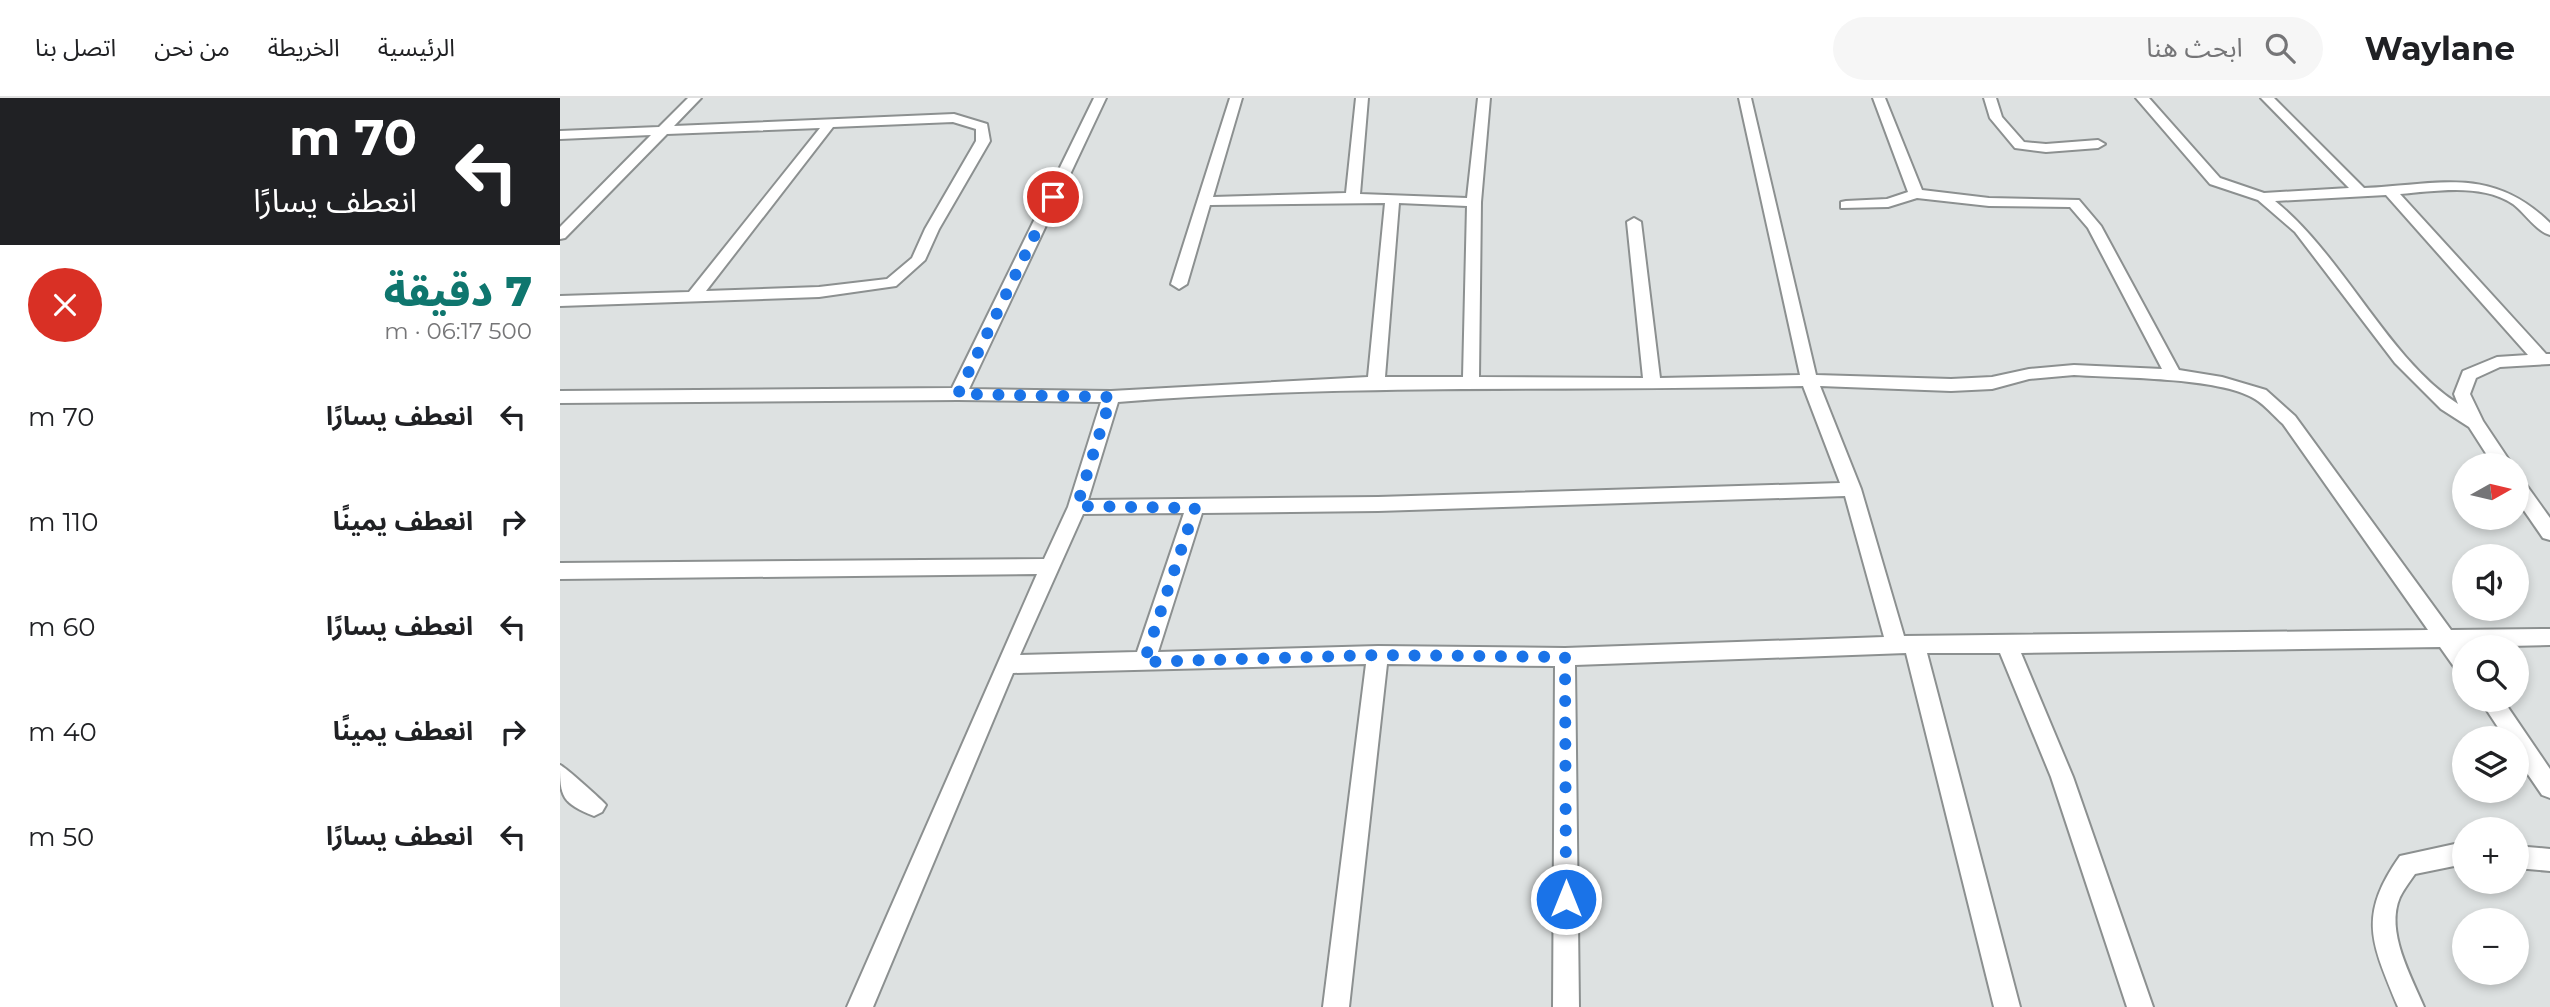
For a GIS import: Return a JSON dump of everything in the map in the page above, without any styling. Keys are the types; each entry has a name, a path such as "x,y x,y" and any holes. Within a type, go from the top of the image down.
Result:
{"street":[{"path":"560,235 695,98"},
{"path":"958,394 1100,98"},
{"path":"1179,284 1236,98"},
{"path":"1353,198 1362,98"},
{"path":"1471,382 1474,202 1484,98"},
{"path":"1745,98 1810,380 1852,489 1905,644 2007,1007"},
{"path":"1879,98 1916,194"},
{"path":"1990,98 1996,118 2020,145 2046,148 2098,144"},
{"path":"2142,98 2215,181 2263,197 2473,187 2494,191 2519,203 2550,230"},
{"path":"2267,98 2360,192"},
{"path":"560,135 954,118 982,127 983,141 932,229 918,260 891,283 820,292 560,301"},
{"path":"695,295 830,123"},
{"path":"2391,192 2545,359"},
{"path":"1846,205 1888,203 1916,194 1989,202 2074,203 2080,206 2094,226 2173,375"},
{"path":"2263,197 2300,229 2411,370 2444,403 2475,423"},
{"path":"1204,201 1353,198 1392,202 1474,202"},
{"path":"1376,382 1392,202"},
{"path":"1634,222 1652,384"},
{"path":"2495,453 2475,423 2462,394 2469,374 2497,362 2545,359"},
{"path":"560,397 958,394 1111,397 1376,382 1652,384 1810,380 1951,385 1992,383 2029,374 2074,370 2173,375 2222,383 2260,394 2290,420 2452,650"},
{"path":"860,1007 1006,664 1077,506 1111,397"},
{"path":"1077,506 1195,508 1852,489"},
{"path":"2529,503 2550,533"},
{"path":"1144,662 1195,508"},
{"path":"560,570 1049,566"},
{"path":"1006,664 1378,655 1565,657 1905,644 2007,645 2550,637"},
{"path":"2007,645 2062,777 2140,1007"},
{"path":"1336,1007 1378,655"},
{"path":"1565,657 1566,1007"},
{"path":"2499,712 2550,788"},
{"path":"560,775 574,794 594,805"},
{"path":"2411,1007 2384,926 2386,899 2408,864 2452,855"},
{"path":"2529,858 2550,860"}],"route":[{"path":"1053,197 958,394 1111,397 1077,506 1195,508 1144,662 1378,655 1565,657 1566,899"}]}
